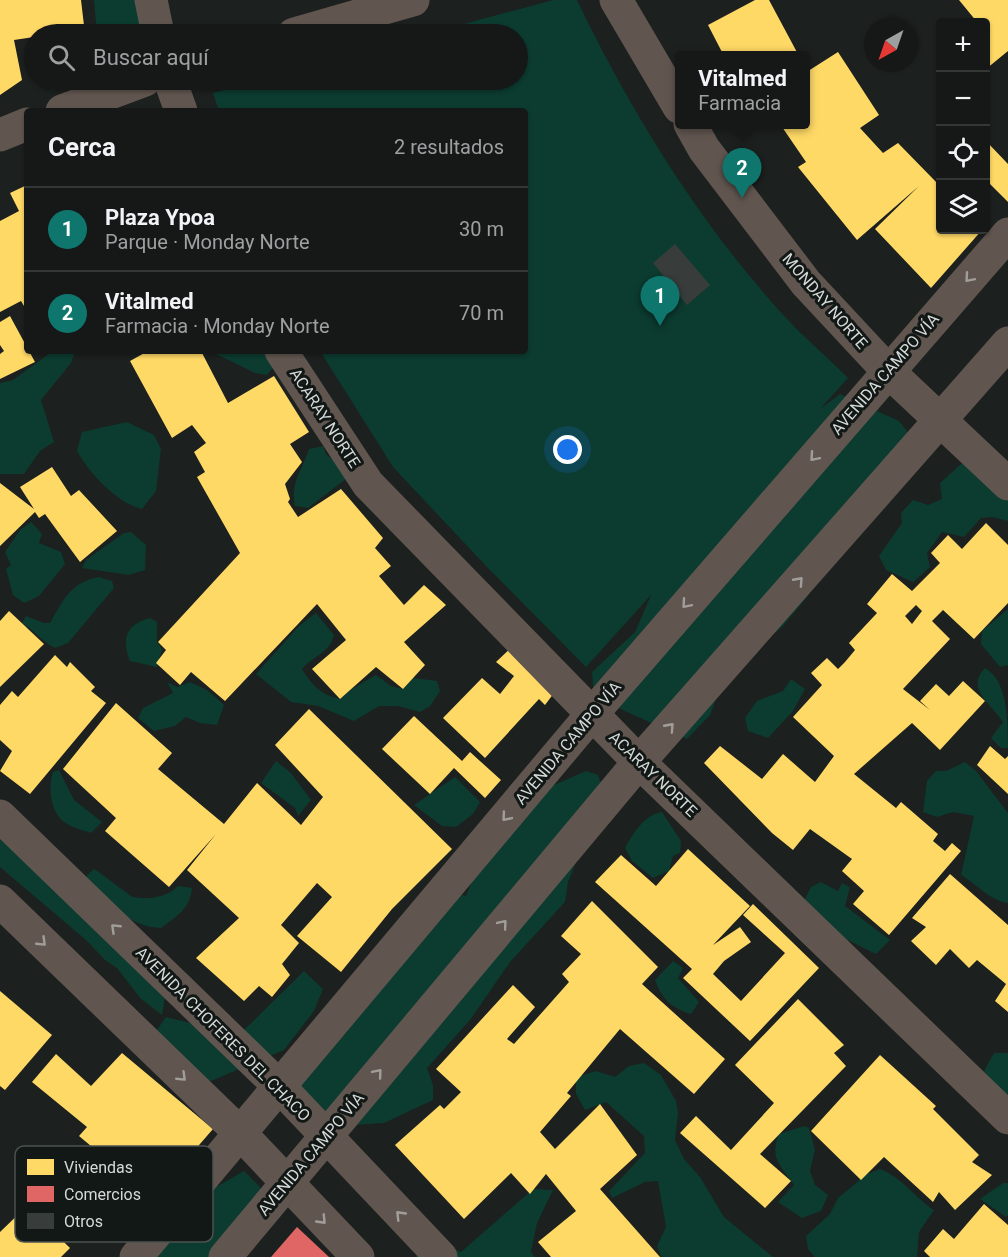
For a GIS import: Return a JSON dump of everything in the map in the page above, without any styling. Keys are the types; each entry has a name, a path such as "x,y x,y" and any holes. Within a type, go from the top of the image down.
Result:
{"street":[{"path":"152,0 156,24"},
{"path":"329,24 413,0"},
{"path":"616,0 675,100"},
{"path":"70,108 118,90"},
{"path":"174,90 180,108"},
{"path":"0,135 24,125"},
{"name":"MONDAY NORTE","path":"693,129 704,149 806,284 888,371 1008,484"},
{"name":"AVENIDA CAMPO VÍA","path":"213,1165 592,714 1008,234"},
{"name":"AVENIDA CAMPO VÍA","path":"225,1257 639,762 1008,343"},
{"name":"ACARAY NORTE","path":"283,354 368,484 639,762 1008,1118"},
{"name":"AVENIDA CHOFERES DEL CHACO","path":"0,816 279,1086 441,1257"},
{"path":"0,901 240,1133 358,1257"},
{"name":"AVENIDA CAMPO VÍA","path":"136,1257 149,1242"}],"green space":[{"path":"94,0 155,0 163,24 96,24"},
{"path":"553,0 577,0 640,118 688,194 741,266 779,310 848,378 820,409 840,394 899,421 923,451 814,572 808,596 782,627 725,675 710,715 687,739 594,697 592,672 635,632 651,595 586,667 486,566 393,467 322,354 528,354 528,108 218,108 213,93 225,90 528,90 528,24 464,24"},
{"path":"49,354 74,354 71,363 41,400 54,442 40,451 24,474 0,474 0,383 13,380"},
{"path":"216,354 270,354 275,365 267,375 255,373"},
{"path":"127,422 154,435 161,449 156,491 142,509 123,501 105,486 89,469 77,451 82,432"},
{"path":"323,446 326,454 351,475 308,508 295,506 295,483 309,449"},
{"path":"976,459 1008,489 1008,521 992,517 981,518 964,537 942,532 927,553 930,567 913,582 886,570 879,556 902,523 901,513 913,500 928,505 942,499 940,483 961,464"},
{"path":"31,522 42,534 39,543 61,552 65,564 39,596 24,603 13,595 6,569 11,565 5,552 20,530"},
{"path":"131,532 146,545 145,570 129,575 82,568 86,560 124,533"},
{"path":"99,577 112,581 114,588 68,643 55,648 22,623 26,616 50,623 69,593 81,583"},
{"path":"1008,609 1008,665 1000,667 981,644 982,631"},
{"path":"316,613 334,635 329,646 302,669 318,688 327,695 340,699 376,675 391,686 403,689 413,678 437,681 440,691 430,706 420,712 398,706 379,706 354,721 318,706 291,702 256,674 299,626"},
{"path":"150,618 157,622 157,642 162,649 157,667 130,661 126,646 126,639 131,628"},
{"path":"985,668 998,682 1005,702 1008,748 1001,748 991,738 1003,722 979,689 980,675"},
{"path":"791,679 805,689 793,711 768,738 748,731 745,718 757,701 783,691"},
{"path":"167,682 177,687 190,682 207,690 224,705 217,725 200,723 186,717 175,726 154,731 138,718 143,708 173,693"},
{"path":"276,761 291,773 311,800 298,816 295,808 261,783"},
{"path":"965,762 976,771 1008,813 1008,903 990,896 961,875 974,816 953,812 937,817 923,812 927,781 936,771 946,771"},
{"path":"59,770 74,800 102,822 91,833 67,824 56,812 51,798 51,785 53,772"},
{"path":"586,771 598,775 604,793 568,882 565,902 510,962 470,1020 427,1068 433,1085 433,1100 384,1123 352,1125 306,1115 283,1082 280,1059 302,1044 453,892 466,896 476,871 547,788"},
{"path":"455,777 480,802 473,814 456,827 442,826 414,805"},
{"path":"662,812 681,841 680,853 673,856 669,871 653,878 632,861 625,848 645,820"},
{"path":"0,827 166,991 162,1015 141,999 117,968 0,867"},
{"path":"94,869 133,897 157,897 169,893 178,886 192,888 191,895 186,907 172,920 161,928 150,927 120,914 85,888 87,875"},
{"path":"821,882 838,891 842,883 850,887 845,906 890,940 876,954 827,930 811,917 805,899 811,887"},
{"path":"673,961 683,968 678,978 699,1002 691,1014 668,1002 660,992 655,980"},
{"path":"304,971 323,989 314,1011 284,1050 211,1081 198,1079 154,1034 166,1017 198,1025 223,1045 245,1029"},
{"path":"994,1053 1008,1053 1008,1095 997,1088 984,1071"},
{"path":"644,1063 661,1075 676,1101 678,1113 675,1140 684,1159 700,1177 724,1217 773,1257 661,1257 657,1246 666,1227 658,1181 645,1182 612,1198 609,1191 645,1153 644,1136 606,1102 585,1110 576,1094 576,1077 596,1071 615,1077 629,1066"},
{"path":"804,1126 809,1128 815,1150 810,1171 815,1185 828,1195 821,1211 802,1218 778,1202 794,1185 781,1167 775,1149 779,1134"},
{"path":"880,1169 895,1177 934,1210 919,1232 917,1257 815,1257 808,1249 806,1236 830,1214 838,1198 867,1174"},
{"path":"244,1171 262,1189 211,1257 135,1257 151,1242 213,1242 213,1189"},
{"path":"1003,1183 1008,1183 1008,1215 1006,1217 980,1199"},
{"path":"533,1189 553,1190 537,1223 531,1252 535,1257 415,1257 435,1242 461,1252"}],"building: Viviendas":[{"path":"0,0 81,0 84,24 24,24 24,38 14,40 22,80 0,95"},
{"path":"755,0 769,0 796,51 721,51 708,25"},
{"path":"959,0 1008,0 1008,51 990,66 990,18 974,18"},
{"path":"838,52 879,115 860,128 883,153 898,143 936,182 936,234 978,234 931,288 875,229 919,186 857,240 798,167 806,162 783,129 810,129 810,70"},
{"path":"990,145 1008,164 1008,202 990,184"},
{"path":"24,186 24,306 21,301 0,312 0,221 19,211 10,193"},
{"path":"10,316 24,342 24,354 31,354 35,362 0,379 0,354 4,351 0,345 0,322"},
{"path":"143,354 203,354 228,403 274,376 309,432 290,444 302,462 285,484 290,499 288,502 298,517 341,489 383,538 375,548 391,566 379,576 404,605 424,585 446,605 404,642 425,665 403,689 376,667 340,699 312,669 346,640 317,604 225,701 191,672 180,685 156,663 166,650 158,642 240,553 197,477 205,472 194,452 206,443 192,425 172,438 130,361"},
{"path":"52,467 71,496 79,490 117,531 80,562 45,514 39,518 35,512 0,546 0,483 34,509 20,487"},
{"path":"986,523 1008,545 1008,603 974,639 943,610 932,621 950,639 903,689 930,710 920,701 936,684 949,696 963,681 985,701 940,750 912,723 854,774 896,808 901,802 938,834 933,841 945,851 952,843 961,851 889,935 853,904 864,891 842,871 852,859 810,829 793,850 772,833 704,763 720,746 762,779 783,754 815,782 834,756 793,717 822,685 811,673 827,658 838,669 855,650 849,643 877,613 867,604 892,574 912,591 940,563 931,553 948,535 962,549","holes":["916,605 922,611 912,624 905,616"]},
{"path":"9,611 44,644 0,687 0,621"},
{"path":"513,646 557,689 545,705 539,699 485,758 443,718 482,678 500,694 514,676 496,662"},
{"path":"55,655 67,667 70,662 95,687 91,691 106,703 30,794 0,771 12,751 0,740 0,705 12,691 18,697"},
{"path":"116,703 172,753 158,769 224,824 257,783 301,825 323,797 275,745 309,709 452,849 392,909 341,972 297,936 332,897 317,883 281,925 299,943 282,964 290,975 272,997 259,986 244,1001 196,958 239,918 187,870 216,834 169,887 105,831 116,818 63,769"},
{"path":"414,716 462,761 470,752 501,780 485,798 454,768 430,794 382,749"},
{"path":"990,746 1005,759 1008,756 1008,794 977,765"},
{"path":"688,849 750,906 713,945 740,927 751,942 724,961 713,974 741,1001 785,953 743,915 753,904 819,968 750,1041 683,978 692,969 595,882 621,855 656,886"},
{"path":"950,874 1008,925 1008,1012 995,1001 1006,984 977,960 969,968 950,949 936,965 911,941 926,927 912,918"},
{"path":"592,901 658,967 642,984 725,1059 694,1094 620,1029 567,1093 571,1096 540,1132 555,1149 600,1104 637,1155 600,1189 660,1257 551,1257 538,1242 576,1211 546,1174 530,1194 511,1173 464,1219 395,1145 440,1105 444,1109 461,1092 436,1069 513,985 535,1007 507,1039 514,1044 569,982 562,974 581,954 561,936"},
{"path":"0,991 52,1035 5,1090 0,1086"},
{"path":"798,999 844,1045 834,1053 846,1066 760,1154 791,1181 765,1208 680,1133 696,1116 731,1150 774,1103 735,1065"},
{"path":"122,1053 213,1129 198,1146 91,1146 79,1136 87,1127 32,1082 56,1054 91,1086"},
{"path":"880,1055 936,1106 933,1109 979,1155 972,1162 992,1175 955,1210 939,1192 933,1202 884,1157 861,1180 811,1131"},
{"path":"984,1204 1008,1225 1008,1257 930,1257 924,1251 943,1229 954,1239"},
{"path":"15,1218 15,1242 64,1242 70,1248 61,1257 0,1257 0,1232"}],"building: Comercios":[{"path":"297,1227 329,1257 271,1257"}],"building: Otros":[{"path":"675,244 710,285 687,305 653,263"}],"place":[{"name":"Vitalmed","path":"742,198"},
{"name":"Plaza Ypoa","path":"660,326"}]}
